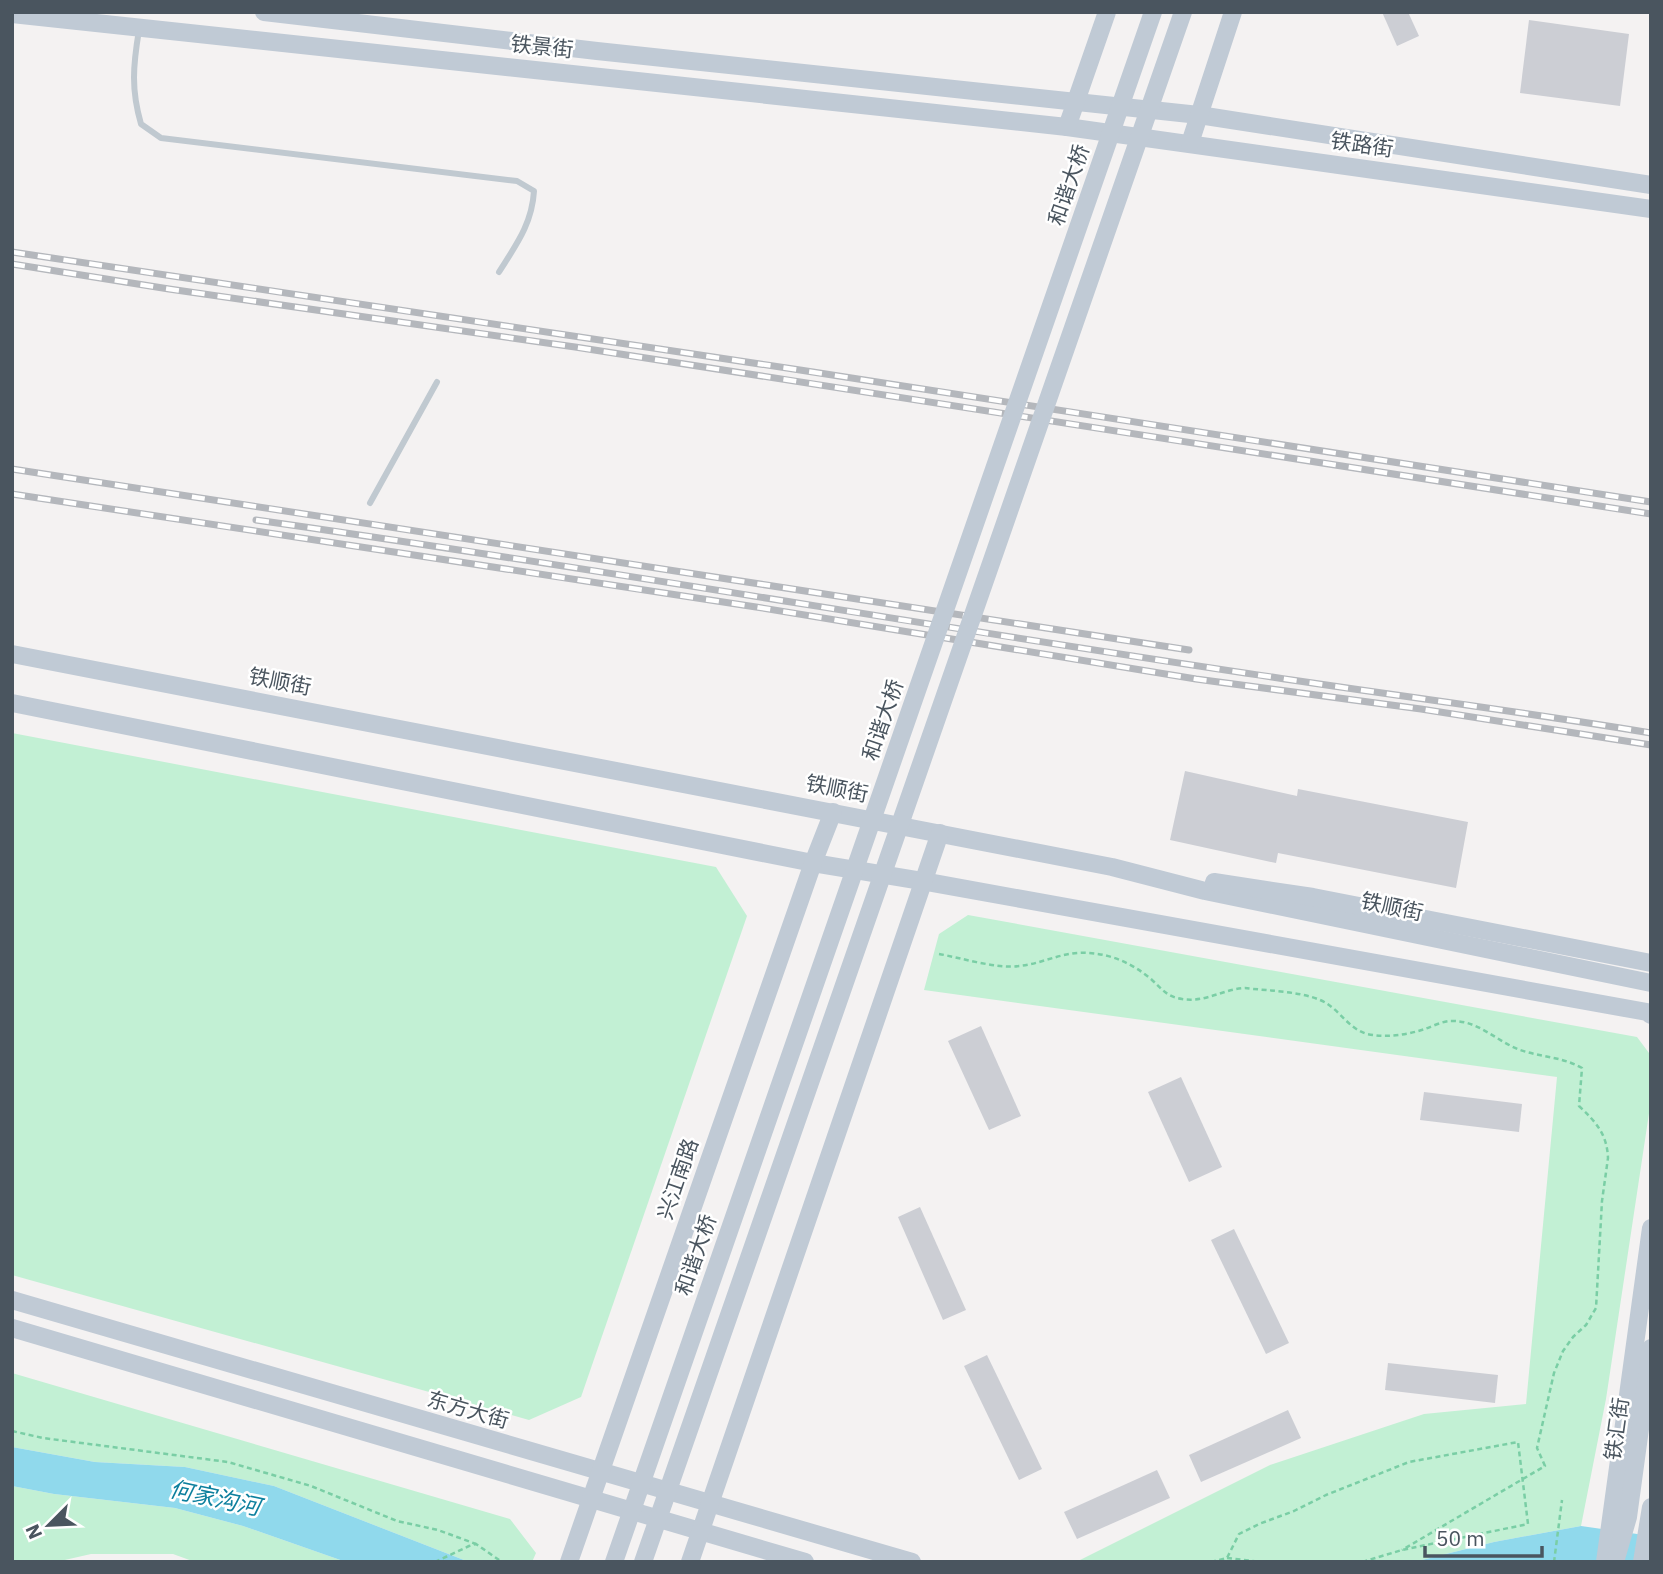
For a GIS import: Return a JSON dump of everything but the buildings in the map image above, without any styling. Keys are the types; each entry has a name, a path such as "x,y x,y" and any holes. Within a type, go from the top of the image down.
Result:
{"main road":[{"name":"铁景街","path":"264,12 597,51 1076,101"},
{"path":"1067,127 1107,12"},
{"name":"和谐大桥","path":"614,1562 1153,12"},
{"path":"643,1562 1183,12"},
{"path":"1190,143 1233,12"},
{"name":"铁景街","path":"12,14 1067,127"},
{"name":"铁路街","path":"1076,101 1199,115 1651,185"},
{"name":"铁路街","path":"1067,127 1651,209"},
{"name":"铁顺街","path":"12,654 1111,867 1205,891 1651,983"},
{"path":"12,703 813,863 1649,1014"},
{"name":"兴江南路","path":"571,1555 833,812"},
{"path":"690,1562 940,833"},
{"path":"1111,867 1313,897 1651,963"},
{"path":"1605,1562 1609,1514 1651,1228"},
{"name":"东方大街","path":"12,1300 912,1562"},
{"path":"12,1328 805,1562"},
{"name":"铁汇街","path":"1615,1562 1628,1517 1651,1348"},
{"path":"1642,1562 1650,1514"}],"lane":[{"path":"139,28 132,71 134,100 141,124 161,138 517,181 534,191 533,212 521,238 499,272"},
{"path":"370,503 437,382"}],"path":[{"path":"939,954 1017,967 1071,954 1087,953 1129,963 1171,997 1206,999 1233,988 1245,988 1317,999 1329,1005 1354,1028 1380,1035 1397,1036 1450,1021 1468,1023 1520,1049 1572,1062 1582,1068 1579,1106 1602,1131 1608,1158 1601,1213 1596,1308 1586,1325 1563,1351 1554,1373 1537,1448 1545,1466 1524,1481 1402,1550"},
{"path":"12,1431 43,1438 228,1462 311,1486 397,1521 438,1530 476,1545 502,1562"},
{"path":"1227,1558 1239,1534 1409,1461 1518,1442 1528,1524 1402,1550 1362,1562"},
{"path":"1554,1562 1562,1500"},
{"path":"435,1562 476,1545"},
{"path":"1210,1562 1227,1558 1262,1562"}],"green space":[{"path":"12,733 716,867 747,916 581,1397 529,1420 12,1275"},
{"path":"968,915 1637,1037 1649,1053 1651,1100 1606,1399 1581,1526 1494,1542 1414,1562 1076,1562 1270,1465 1424,1414 1526,1404 1557,1077 924,990 939,934"},
{"path":"12,1373 510,1519 536,1553 532,1562 469,1562 274,1486 185,1467 95,1462 12,1447"},
{"path":"12,1486 54,1494 175,1508 243,1526 346,1562 195,1562 173,1554 91,1554 56,1562 12,1562"}],"water":[{"name":"何家沟河","path":"12,1447 95,1462 185,1467 274,1486 469,1562 346,1562 243,1526 175,1508 54,1494 12,1486"},
{"path":"1581,1526 1651,1536 1651,1562 1414,1562 1494,1542"}],"railway":[{"path":"12,252 800,370 1651,502"},
{"path":"12,264 575,347 1651,514"},
{"path":"12,469 1189,650"},
{"path":"12,494 756,607 1196,679 1421,709 1651,745"},
{"path":"256,520 1145,658 1651,733"}]}
